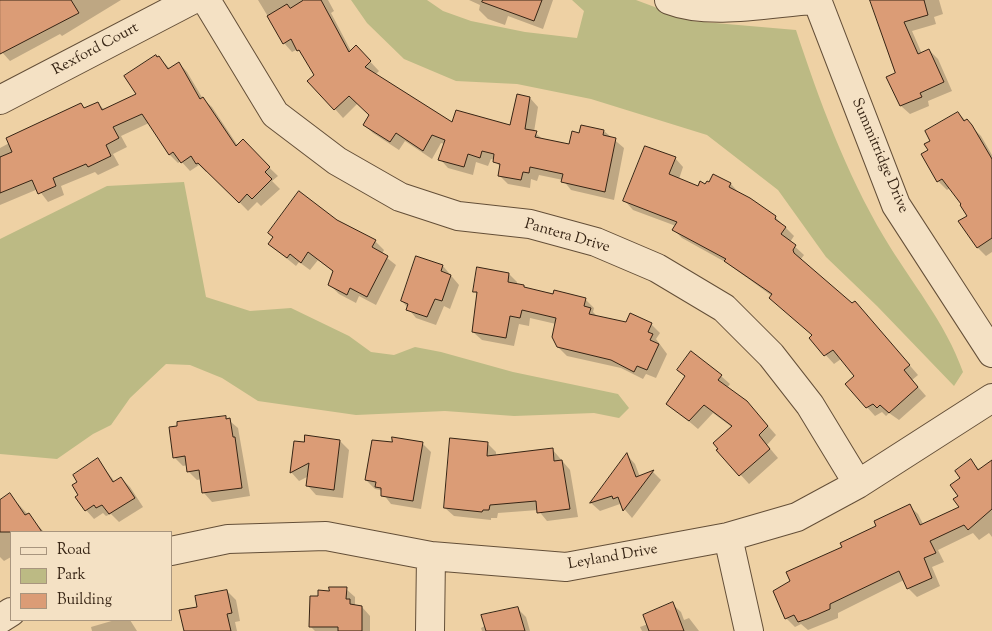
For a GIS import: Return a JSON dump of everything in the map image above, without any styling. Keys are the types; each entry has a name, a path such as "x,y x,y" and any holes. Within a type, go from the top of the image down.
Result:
{"street":[{"name":"Rexford Court","path":"0,100 192,0"},
{"name":"Pantera Drive","path":"206,0 275,114 336,161 400,197 458,216 530,224 596,242 657,268 724,308 771,355 810,405 858,484"},
{"path":"669,0 683,5 712,8 815,0"},
{"name":"Summitridge Drive","path":"815,0 896,205 992,353"},
{"name":"Leyland Drive","path":"172,551 228,540 326,536 432,556 566,567 728,537 797,517 858,484 992,398"},
{"path":"728,537 749,631"},
{"path":"430,631 432,556"}],"green space":[{"path":"351,0 427,0 443,11 471,21 525,32 577,38 584,11 572,0 636,0 692,21 796,30 834,136 857,188 884,237 947,336 963,372 954,386 877,306 826,257 778,190 707,135 591,99 517,84 456,81 404,59 367,23"},
{"path":"184,182 206,297 250,311 291,308 349,336 371,352 394,355 415,347 441,352 513,372 618,394 629,408 619,418 594,413 514,416 445,411 356,415 258,401 222,378 190,365 166,364 130,398 111,425 93,434 57,459 0,454 0,239 107,186"}],"building":[{"path":"0,0 71,0 79,13 0,54"},
{"path":"304,0 321,0 349,52 356,45 371,61 365,67 452,122 456,110 510,125 517,94 530,97 525,129 537,131 535,137 569,144 572,131 579,133 581,125 604,130 603,135 616,138 605,192 561,182 563,174 530,167 529,173 523,172 521,180 498,176 500,164 493,162 494,154 482,151 480,158 468,154 464,167 438,160 445,140 432,135 423,151 396,133 390,142 363,125 369,115 349,96 334,110 307,81 314,75 299,50 297,51 291,39 283,44 267,16 287,4 290,8"},
{"path":"483,0 542,0 534,21 482,2"},
{"path":"870,0 924,0 928,15 904,22 918,54 929,49 944,82 920,93 922,97 900,106 886,77 895,73"},
{"path":"156,55 157,57 159,56 168,69 179,62 200,99 203,97 236,146 243,139 270,167 265,172 272,179 252,199 247,194 239,203 198,163 196,164 191,156 181,163 173,152 169,155 142,114 113,127 119,138 106,145 111,156 88,167 86,164 53,178 56,186 38,194 32,180 0,193 0,157 12,152 6,138 81,103 84,108 98,102 102,110 136,94 124,76"},
{"path":"958,112 964,121 967,119 972,125 992,159 992,238 977,248 958,221 967,216 961,204 942,179 937,182 921,154 928,150 924,144 930,141 925,131"},
{"path":"645,146 676,157 669,174 698,186 700,181 705,184 707,181 709,182 713,174 731,183 729,187 750,198 776,216 775,219 786,227 781,234 796,245 793,250 794,253 852,303 855,301 910,365 904,370 918,387 889,413 880,405 877,408 873,404 866,408 845,384 854,376 833,350 824,356 809,338 812,335 769,298 772,294 724,261 726,259 672,230 677,222 623,201"},
{"path":"299,191 337,220 376,240 372,247 388,256 367,297 350,288 347,295 328,285 333,271 308,252 301,263 290,254 287,258 268,244 273,237 268,233"},
{"path":"416,256 443,265 441,271 451,275 442,301 435,299 427,317 406,310 408,304 401,301"},
{"path":"477,267 509,273 508,282 524,285 524,287 553,294 554,290 586,298 584,306 591,308 589,314 626,322 630,313 652,323 648,332 653,334 650,340 659,344 647,370 637,366 634,372 611,360 557,347 552,337 556,318 522,310 520,318 510,316 506,338 472,332 477,292 473,292"},
{"path":"691,351 722,375 718,380 747,401 768,426 759,435 770,449 739,476 716,450 718,449 713,443 732,426 704,405 689,421 666,404 685,376 677,370"},
{"path":"226,416 226,419 230,418 233,437 235,437 242,488 202,493 199,470 187,472 185,456 173,458 169,427 177,426 177,422"},
{"path":"305,435 340,440 334,490 306,486 309,463 290,473 294,441 304,442"},
{"path":"392,437 423,442 413,501 381,496 381,488 375,487 376,482 365,480 372,440 392,442"},
{"path":"450,438 488,442 487,456 553,448 554,461 562,460 570,509 537,513 536,501 490,505 489,510 483,510 482,512 444,508"},
{"path":"627,453 636,477 654,470 623,511 618,497 613,499 612,496 590,503"},
{"path":"98,458 113,482 121,477 135,498 109,514 102,505 96,508 94,505 85,511 75,497 78,495 72,485 77,482 73,475"},
{"path":"971,459 978,470 992,460 992,509 968,530 964,525 930,541 936,553 924,558 932,578 907,589 899,571 830,604 830,609 807,619 798,622 794,615 785,619 773,591 790,581 786,572 842,547 840,543 876,526 874,521 910,504 920,525 959,507 953,499 958,496 950,485 960,478 955,471"},
{"path":"10,493 25,515 29,513 41,531 0,532 0,500"},
{"path":"329,587 347,587 346,599 350,599 350,604 362,606 362,631 338,631 338,627 309,627 310,596 318,596 318,590 329,591"},
{"path":"227,590 232,613 227,614 231,631 184,631 179,610 197,607 195,596"},
{"path":"673,602 684,631 649,631 643,615"},
{"path":"518,607 525,631 486,631 481,615"}]}
